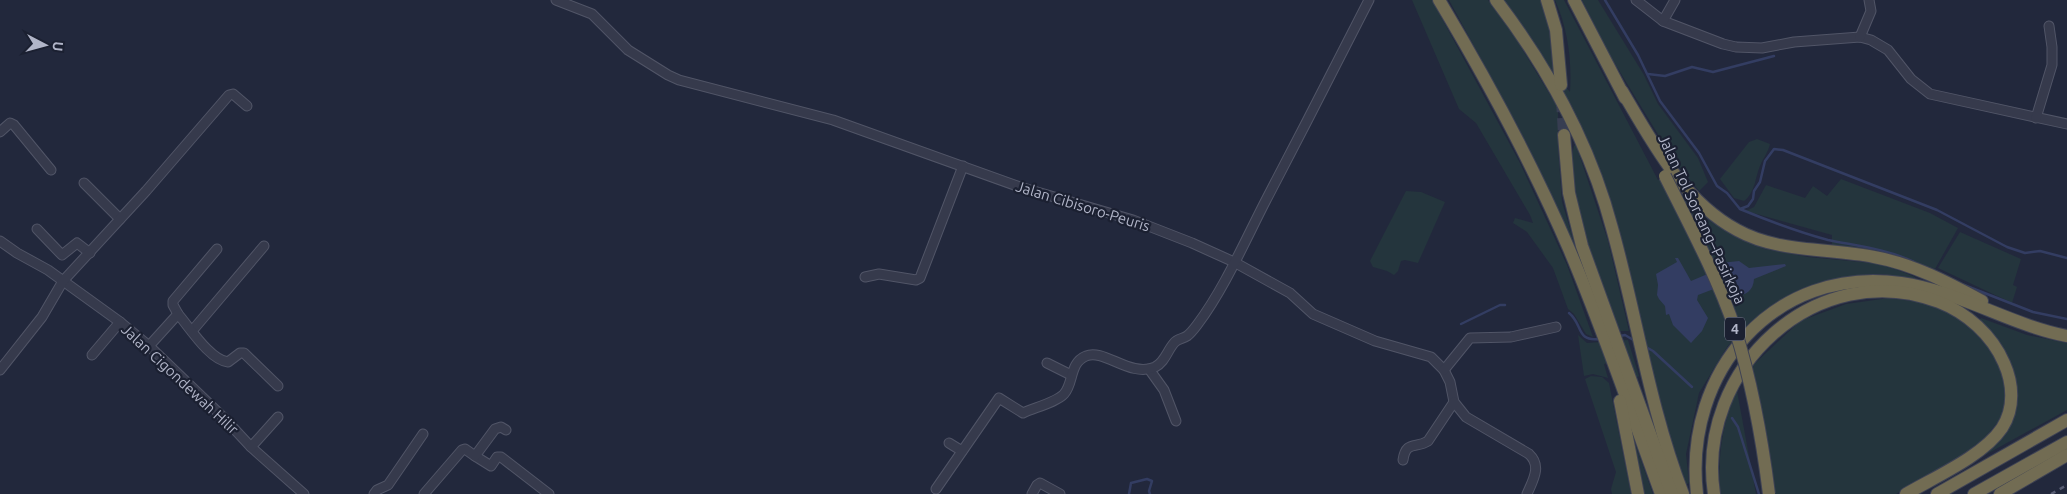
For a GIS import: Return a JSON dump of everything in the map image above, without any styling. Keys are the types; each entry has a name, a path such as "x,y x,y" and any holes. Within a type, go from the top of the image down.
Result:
{"highway":[{"path":"1439,0 1523,153 1569,250 1597,321 1672,494"},
{"path":"1496,0 1534,56 1568,113 1590,162 1612,228 1647,379 1663,436 1683,494"},
{"path":"1547,0 1556,30 1561,86"},
{"name":"Jalan Tol Soreang–Pasirkoja","path":"1574,0 1667,172 1707,261 1734,329 1753,397 1769,494"},
{"path":"1564,135 1569,193 1582,246 1617,366 1661,494"},
{"path":"1667,172 1706,208 1726,223 1748,235 1784,246 1882,258 1912,267 1939,278 2031,326"},
{"path":"1697,494 1695,470 1696,442 1701,416 1712,385 1728,358 1748,334 1769,315 1794,300 1840,285 1869,282 1899,283 1929,289 2031,326 2067,336"},
{"path":"1714,494 1712,462 1718,418 1729,390 1753,355 1780,328 1819,305 1858,294 1884,292 1910,294 1932,300 1962,314 1979,328 1997,350 2011,383 2009,412 1998,434 1976,452 1906,494"},
{"path":"1617,366 1638,494"},
{"path":"1937,494 2067,420"},
{"path":"1974,494 2067,442"},
{"path":"2003,493 2067,455"}],"street":[{"name":"Jalan Cibisoro-Peuris","path":"556,0 592,14 628,50 679,80 833,120 1020,187 1133,220 1234,262 1290,293 1313,314 1368,339 1431,357 1444,370"},
{"path":"936,489 1000,398 1023,412 1062,396 1077,363 1086,356 1093,355 1108,359 1127,367 1149,369 1157,366 1163,360 1175,341 1187,336 1193,330 1204,316 1234,262 1370,0"},
{"path":"1636,0 1662,21 1723,44 1749,49 1794,42 1860,37 1871,40 1888,50 1911,79 1930,94 2067,124"},
{"path":"1662,21 1675,0"},
{"path":"1860,37 1871,11 1869,0"},
{"path":"2036,118 2052,65 2049,26"},
{"path":"0,370 42,317 63,281 90,253 229,95 233,94 247,106"},
{"path":"0,132 10,124 14,125 52,170"},
{"path":"865,277 879,274 916,280 920,278 963,166"},
{"path":"84,183 120,219"},
{"path":"37,229 62,255 77,243 90,253"},
{"name":"Jalan Cigondewah Hilir","path":"0,240 63,281 120,322 149,346 225,419 251,447 304,494"},
{"path":"192,331 264,246"},
{"path":"217,248 173,301 173,306 211,354 223,362 230,362 244,353 278,386"},
{"path":"149,346 178,314"},
{"path":"92,355 120,322"},
{"path":"1527,494 1536,472 1534,459 1529,454 1466,417 1454,402 1450,382 1444,370 1470,338 1511,337 1556,327"},
{"path":"1047,363 1071,375"},
{"path":"1149,369 1164,390 1176,421"},
{"path":"1403,460 1409,446 1428,441 1454,402"},
{"path":"251,447 278,417"},
{"path":"475,456 495,429 501,427 506,430"},
{"path":"374,494 377,490 388,485 423,434"},
{"path":"948,443 962,452"},
{"path":"424,494 462,450 465,449 491,466 497,457 501,457 549,494"},
{"path":"1032,494 1040,483 1060,494"}],"shaded area":[{"path":"1412,0 1432,0 1520,163 1567,265 1593,337 1586,334 1574,314 1568,309 1553,268 1527,232 1513,223 1515,218 1533,223 1476,123 1459,109"},
{"path":"1449,0 1488,0 1513,34 1558,108 1558,147 1562,202 1575,245 1573,245 1525,140"},
{"path":"1502,0 1544,0 1559,79 1570,92 1568,45 1563,22 1555,0 1564,0 1658,180 1669,177 1701,215 1730,234 1765,249 1808,257 1883,264 1915,277 1915,281 1884,274 1864,275 1826,282 1784,299 1749,323 1727,347 1699,393 1686,454 1689,483 1685,485 1650,369 1586,139"},
{"path":"1582,0 1598,0 1644,75 1658,104 1698,158 1708,182 1699,191 1673,159 1609,54"},
{"path":"1757,139 1770,144 1760,166 1753,190 1744,201 1734,198 1720,179 1749,142"},
{"path":"1576,145 1608,241 1629,331 1620,331 1585,239 1573,188 1571,165 1574,146"},
{"path":"1841,179 1930,213 1958,228 1935,269 1884,253 1832,245 1832,235 1746,211 1754,207 1766,185 1805,198 1813,186 1827,196"},
{"path":"1406,191 1421,192 1445,202 1418,263 1401,261 1398,271 1394,275 1373,267 1370,261"},
{"path":"1960,232 2021,259 2013,285 2017,287 2012,303 1938,268"},
{"path":"1889,298 1926,303 1958,316 1978,332 2000,364 2005,386 2006,405 2002,417 1984,439 1962,455 1896,494 1773,494 1750,368 1800,321 1846,304"},
{"path":"1981,318 2027,335 2067,343 2067,410 1985,455 2008,430 2017,400 2017,385 2014,371 2001,344 1980,320"},
{"path":"1578,335 1587,343 1628,340 1639,376 1636,378 1628,359 1604,364 1608,378 1593,374 1584,376"},
{"path":"1591,376 1602,377 1609,383 1631,494 1612,494 1611,489 1616,472 1585,379"},
{"path":"1737,391 1756,494 1720,494 1720,454 1722,441 1727,416"},
{"path":"1631,432 1653,494 1643,494"}],"water":[{"path":"1675,258 1678,258 1691,281 1717,270 1721,263 1739,261 1749,268 1785,264 1786,266 1754,279 1750,291 1745,294 1729,294 1719,287 1698,295 1697,300 1708,318 1702,331 1691,343 1673,325 1669,314 1666,315 1665,306 1657,295 1656,274 1677,262"}],"waterway":[{"path":"1605,0 1638,55 1660,101 1699,153 1717,186 1727,193 1740,209 1748,206 1753,199 1754,191 1760,182 1765,161 1774,149 1783,150 1937,210 2007,247 2025,253 2040,251 2067,258"},
{"path":"1648,74 1665,76 1692,67 1713,72 1774,56"},
{"path":"1740,209 1817,237 1883,251 1914,262"},
{"path":"1964,285 2033,312 2067,319"},
{"path":"1461,324 1500,305 1505,305"},
{"path":"1569,313 1583,335 1587,338 1599,339"},
{"path":"1620,336 1625,335 1635,341"},
{"path":"1646,347 1653,351 1692,387"},
{"path":"1732,418 1738,427 1759,494"},
{"path":"1129,494 1131,483 1147,479 1152,481 1150,494"}],"tunnel":[{"path":"1562,100 1564,135"}],"railway":[{"path":"2051,494 2067,485"}]}
